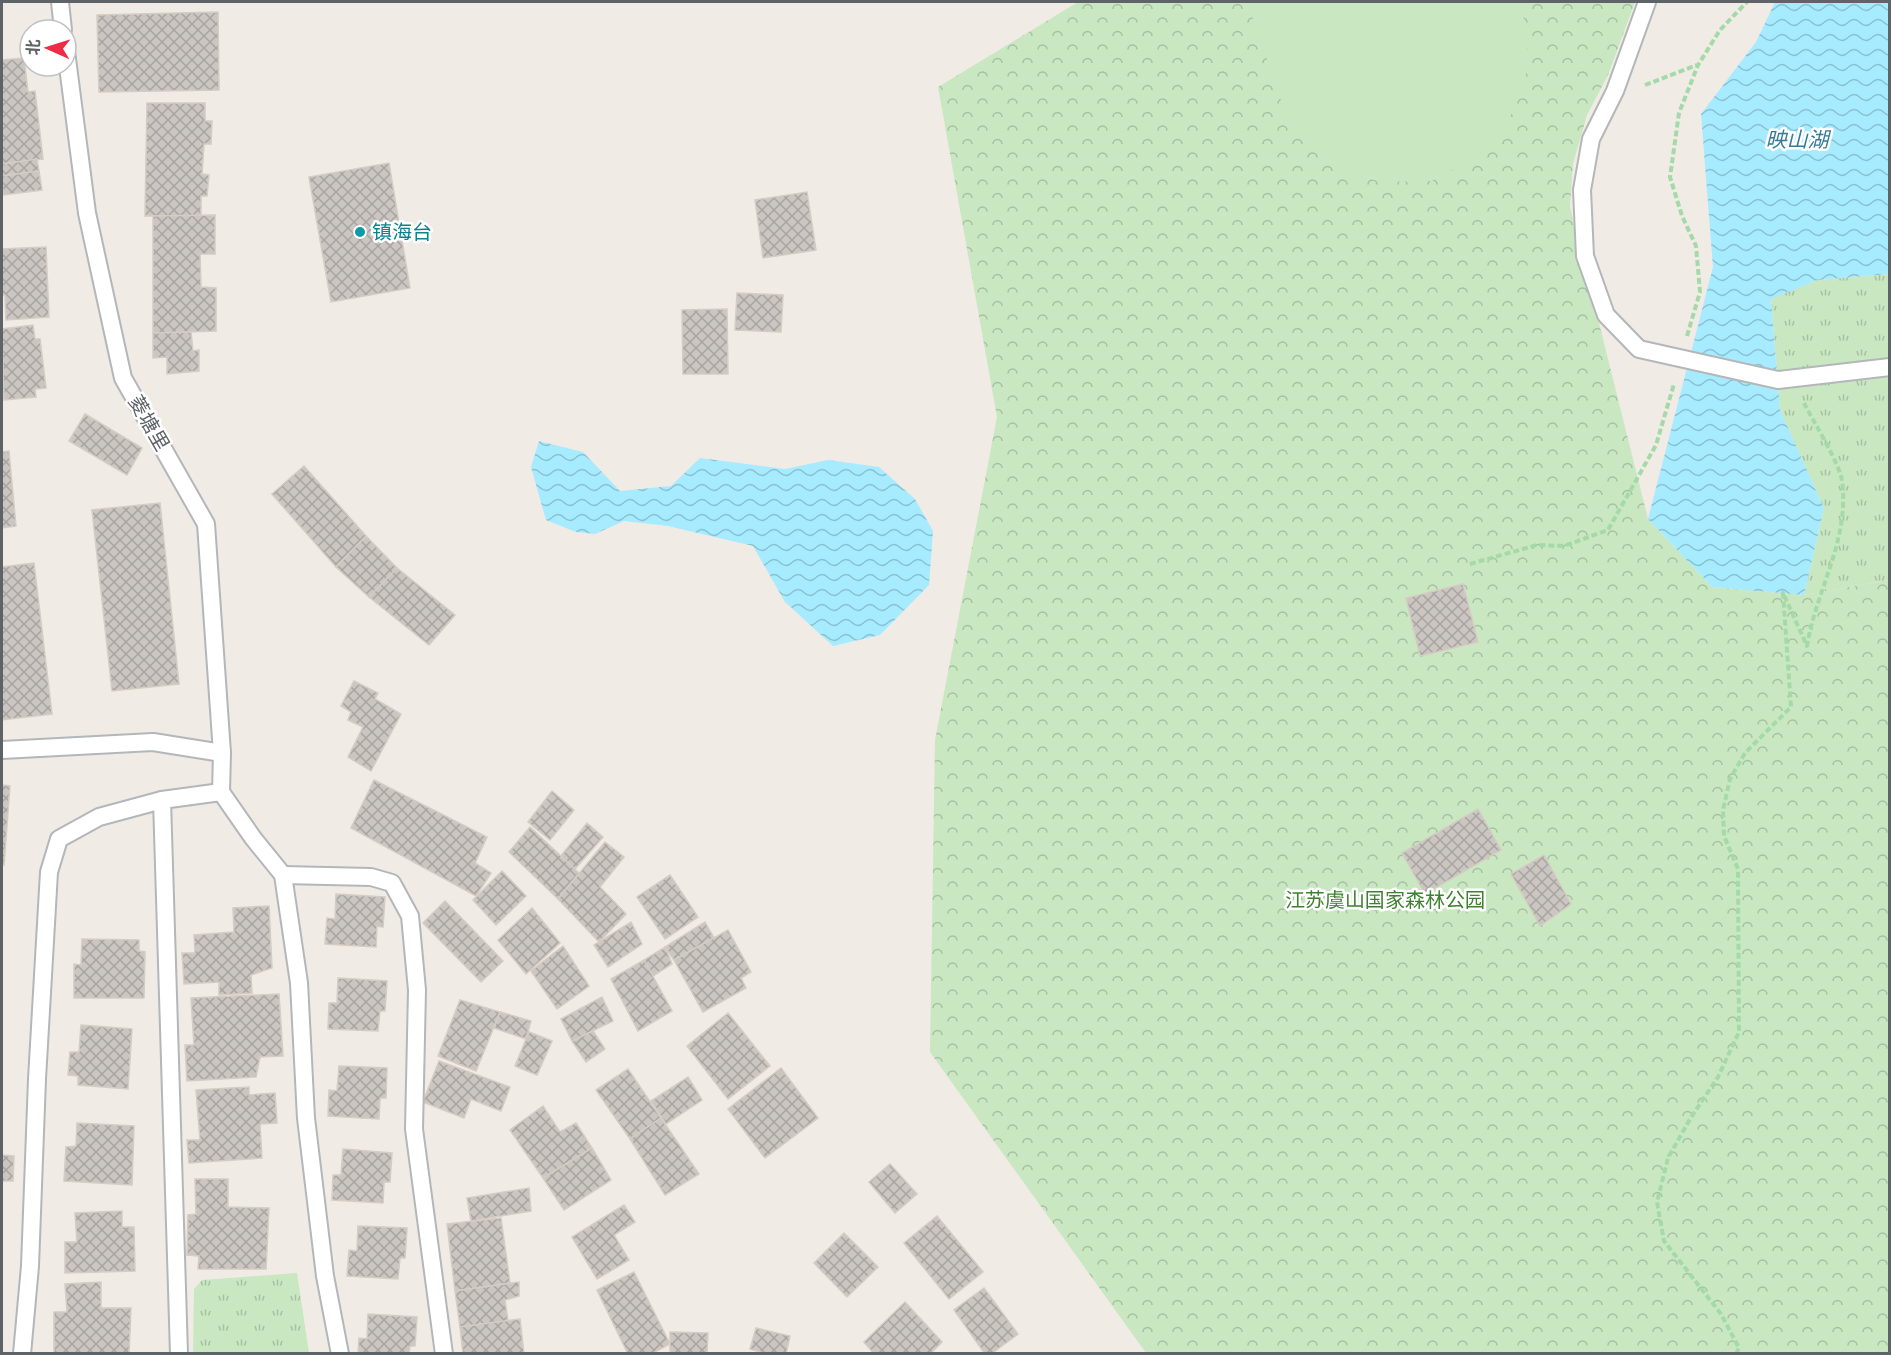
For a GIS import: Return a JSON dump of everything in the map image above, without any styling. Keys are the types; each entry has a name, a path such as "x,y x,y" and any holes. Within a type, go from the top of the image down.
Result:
{"lane":[{"path":"60,2 62,18"},
{"path":"1647,2 1615,91 1591,139 1582,190 1585,256 1606,315 1639,349 1681,358 1689,362 1778,380 1890,367"},
{"name":"菱塘里","path":"70,78 87,213 123,378 206,524 222,753 221,792"},
{"path":"2,750 153,742 222,753"},
{"path":"22,1353 30,1266 37,1079 49,872 59,839 99,817 162,800 221,792 253,838 283,875 299,983 306,1118 325,1276 340,1353"},
{"path":"162,800 179,1353"},
{"path":"283,875 371,877 392,883 410,915 417,990 414,1129 444,1353"}],"path":[{"path":"1470,564 1537,545 1564,546 1608,530 1656,445 1700,292 1696,246 1682,216 1670,177 1679,113 1698,65 1720,30 1747,2"},
{"path":"1615,91 1635,90 1698,65"},
{"path":"1736,1353 1739,1348 1720,1314 1664,1241 1657,1202 1668,1158 1718,1077 1739,1032 1738,870 1724,836 1723,810 1730,778 1745,753 1791,706 1783,593 1807,646 1812,620 1830,573 1841,524 1843,480 1790,379"}],"green space":[{"name":"江苏虞山国家森林公园","path":"1078,2 1635,2 1608,75 1587,115 1573,164 1570,207 1648,519 1712,587 1804,595 1889,580 1889,1353 1146,1353 930,1052 935,740 997,417 938,87"},
{"path":"1247,2 1518,2 1528,30 1527,70 1515,109 1485,153 1432,181 1381,182 1343,171 1313,148 1289,123"},
{"path":"1889,274 1889,580 1804,595 1824,508 1780,410 1771,298 1818,280"},
{"path":"297,1273 309,1353 193,1353 194,1289 202,1280"}],"water":[{"name":"映山湖","path":"1775,2 1889,2 1889,274 1818,280 1771,299 1780,410 1824,508 1804,595 1712,587 1648,519 1713,267 1701,114 1756,42"},
{"path":"539,441 583,452 620,491 671,486 700,458 785,469 828,460 879,467 915,499 933,531 929,585 880,635 833,646 785,602 753,546 668,526 624,521 595,534 576,532 546,520 531,467"}],"building":[{"path":"218,12 219,90 99,92 97,15"},
{"path":"18,59 18,78 26,78 28,92 35,91 43,159 2,164 2,60"},
{"path":"147,103 205,103 205,121 212,121 211,144 204,144 202,174 209,175 207,196 201,196 201,216 145,216"},
{"path":"37,159 39,171 2,176 2,164"},
{"name":"镇海台","path":"389,163 410,288 331,302 309,177"},
{"path":"39,171 42,190 3,195 2,176"},
{"path":"807,192 816,250 763,258 755,200"},
{"path":"215,215 215,254 200,254 201,287 216,288 216,331 153,333 153,216"},
{"path":"46,247 49,317 6,320 5,295 2,295 2,249"},
{"path":"737,293 783,295 781,332 735,330"},
{"path":"727,309 728,374 683,374 682,310"},
{"path":"33,325 35,339 40,339 46,388 35,389 36,397 4,400 2,329"},
{"path":"191,332 193,351 199,350 199,371 167,374 167,357 153,358 153,333"},
{"path":"85,414 142,448 127,475 69,441"},
{"path":"9,451 16,526 2,528 2,452"},
{"path":"304,466 366,536 336,567 272,494"},
{"path":"160,503 179,684 112,691 92,510"},
{"path":"366,536 397,568 369,597 336,567"},
{"path":"34,563 52,714 2,720 2,567"},
{"path":"397,568 455,615 429,645 369,597"},
{"path":"1463,584 1478,642 1420,656 1406,598"},
{"path":"354,681 378,693 375,699 401,714 371,771 348,757 363,727 348,720 351,712 341,706"},
{"path":"374,780 487,837 475,863 491,873 476,896 351,828"},
{"path":"2,785 10,786 4,865 2,865"},
{"path":"552,791 574,810 550,840 528,822"},
{"path":"1478,809 1501,850 1425,894 1402,853"},
{"path":"587,823 603,837 575,869 561,856"},
{"path":"530,827 579,873 558,899 509,852"},
{"path":"605,842 624,857 600,887 626,914 599,942 558,899"},
{"path":"1544,855 1571,904 1540,926 1511,874"},
{"path":"502,871 526,896 496,925 473,900"},
{"path":"670,875 698,917 665,939 637,897"},
{"path":"336,894 385,897 383,927 377,926 376,947 325,944 327,918 335,919"},
{"path":"445,901 503,961 481,982 423,923"},
{"path":"269,906 272,968 251,975 252,993 219,995 219,982 184,984 182,953 195,953 194,935 234,932 233,908"},
{"path":"532,908 560,943 526,974 498,940"},
{"path":"631,922 642,944 608,967 594,945"},
{"path":"705,922 714,938 674,960 665,947"},
{"path":"728,930 751,972 741,978 746,988 703,1012 674,960"},
{"path":"82,939 139,940 139,951 145,952 144,998 74,998 74,964 81,965"},
{"path":"563,946 589,986 557,1009 531,971"},
{"path":"665,947 672,964 653,976 644,960"},
{"path":"644,960 672,1011 638,1031 611,979"},
{"path":"338,978 387,981 385,1011 380,1011 378,1031 328,1029 329,1003 337,1003"},
{"path":"279,994 283,1056 260,1057 256,1077 187,1081 185,1045 194,1045 191,998"},
{"path":"602,997 613,1021 572,1041 561,1019"},
{"path":"460,1000 500,1012 476,1071 438,1056"},
{"path":"500,1012 531,1021 526,1039 494,1028"},
{"path":"728,1013 770,1066 728,1099 687,1046"},
{"path":"81,1025 132,1029 128,1089 78,1085 78,1076 68,1075 70,1052 79,1052"},
{"path":"593,1031 605,1049 586,1062 572,1041"},
{"path":"529,1032 552,1041 537,1075 515,1066"},
{"path":"439,1061 510,1087 501,1111 471,1099 464,1118 423,1102"},
{"path":"339,1066 387,1068 386,1098 380,1098 379,1119 328,1116 329,1090 337,1091"},
{"path":"781,1068 818,1118 765,1158 728,1109"},
{"path":"628,1069 661,1118 630,1139 596,1090"},
{"path":"688,1077 702,1100 666,1124 651,1101"},
{"path":"249,1087 249,1095 275,1093 277,1123 260,1124 262,1158 189,1163 187,1140 200,1140 196,1090"},
{"path":"543,1106 560,1132 576,1123 592,1148 543,1178 510,1130"},
{"path":"661,1118 699,1174 665,1195 630,1139"},
{"path":"77,1123 134,1126 132,1185 64,1181 66,1147 76,1146"},
{"path":"592,1148 611,1180 564,1210 543,1178"},
{"path":"343,1149 392,1153 390,1182 384,1182 383,1203 332,1200 333,1175 341,1175"},
{"path":"2,1155 14,1156 13,1181 2,1181"},
{"path":"890,1164 917,1194 895,1213 869,1182"},
{"path":"195,1179 228,1179 228,1207 269,1208 266,1269 198,1269 199,1256 187,1255 188,1215 196,1214"},
{"path":"529,1188 531,1211 471,1221 467,1198"},
{"path":"624,1205 635,1222 614,1235 629,1260 597,1279 572,1237"},
{"path":"122,1211 122,1227 134,1227 135,1271 65,1273 65,1242 77,1242 75,1213"},
{"path":"937,1216 983,1272 949,1299 904,1243"},
{"path":"501,1218 510,1283 455,1291 447,1224"},
{"path":"358,1226 407,1228 405,1258 400,1258 398,1279 347,1276 349,1250 357,1251"},
{"path":"844,1233 878,1267 847,1297 814,1263"},
{"path":"634,1272 670,1344 651,1354 628,1354 597,1290"},
{"path":"101,1282 101,1308 131,1308 129,1354 54,1354 54,1312 67,1312 65,1284"},
{"path":"519,1282 519,1296 505,1300 508,1321 460,1327 455,1291"},
{"path":"984,1288 1018,1334 991,1354 985,1354 954,1310"},
{"path":"905,1302 942,1342 930,1354 874,1354 864,1342"},
{"path":"368,1314 417,1317 415,1346 410,1346 409,1354 358,1354 359,1338 367,1339"},
{"path":"520,1319 524,1354 463,1354 460,1327"},
{"path":"756,1328 790,1336 786,1354 767,1354 750,1349"},
{"path":"670,1332 708,1333 707,1354 670,1354"}],"place":[{"name":"镇海台","path":"360,232"}]}
